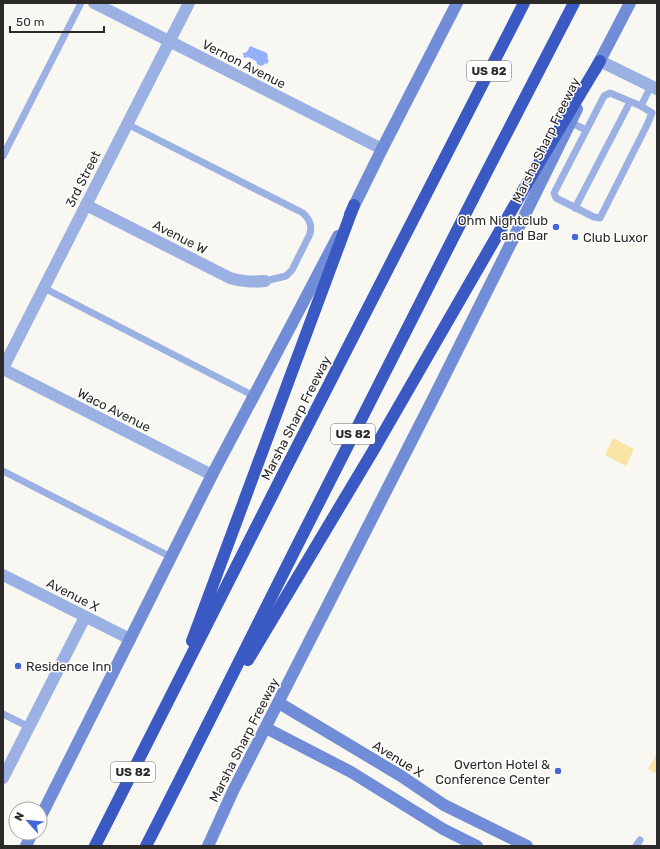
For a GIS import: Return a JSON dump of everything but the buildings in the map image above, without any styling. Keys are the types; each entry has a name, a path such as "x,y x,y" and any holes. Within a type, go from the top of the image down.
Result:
{"highway":[{"name":"Marsha Sharp Freeway","path":"95,846 524,3"},
{"name":"US 82","path":"146,846 203,736 312,515 574,3"},
{"path":"203,736 373,451 600,60"},
{"path":"170,698 354,205"}],"main road":[{"path":"48,802 212,475 354,205 457,3"},
{"name":"Marsha Sharp Freeway","path":"208,846 233,792 443,379 600,60 630,3"},
{"name":"Avenue X","path":"278,703 401,776 444,805 527,846"},
{"path":"266,728 351,772 443,829 477,846"}],"street":[{"name":"Vernon Avenue","path":"94,3 382,149"},
{"name":"3rd Street","path":"3,369 189,3"},
{"path":"600,60 654,88"},
{"name":"Avenue W","path":"86,205 230,278 247,282 265,281"},
{"name":"Waco Avenue","path":"3,369 212,475"},
{"name":"Avenue X","path":"3,575 130,639"},
{"path":"3,778 86,617"}],"lane":[{"path":"3,156 81,3"},
{"path":"641,106 654,88"},
{"path":"610,93 630,102 641,106 652,113 600,218 594,217 556,198 554,193 604,96 610,93"},
{"path":"576,208 630,102"},
{"path":"570,122 586,130"},
{"path":"128,124 304,213 310,222 310,234 292,270 286,276 265,281"},
{"path":"44,288 254,396"},
{"path":"3,471 171,557"},
{"path":"3,714 29,727"}],"shaded area":[{"path":"613,438 634,449 626,466 605,455"},
{"path":"657,753 657,772 654,773 648,769"}],"water":[{"path":"250,46 267,53 267,59 269,60 267,64 265,63 264,65 260,66 256,61 248,57 244,58 243,53 247,52"}],"place":[{"name":"Ohm Nightclub and Bar","path":"556,227"},
{"name":"Club Luxor","path":"575,237"},
{"name":"Residence Inn","path":"18,666"},
{"name":"Overton Hotel & Conference Center","path":"558,771"}]}
